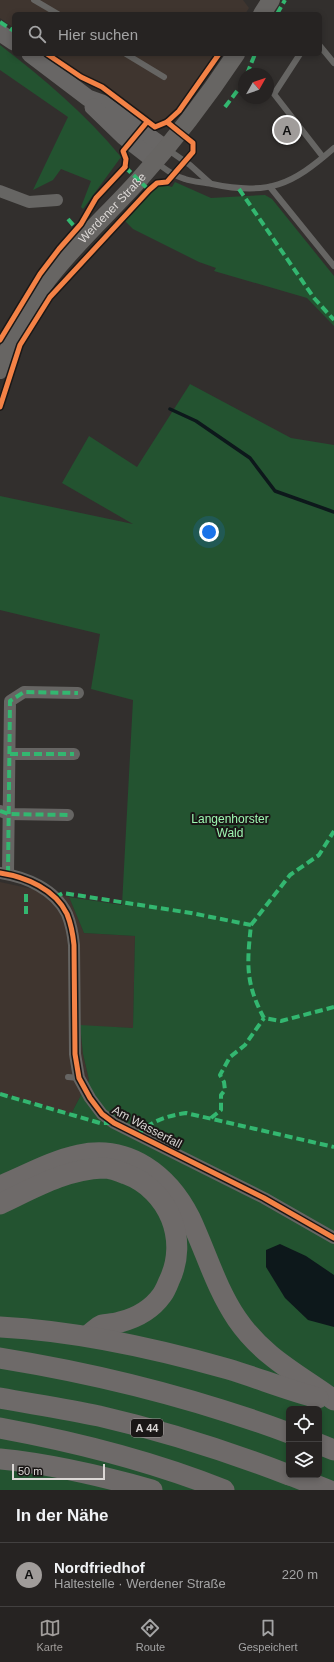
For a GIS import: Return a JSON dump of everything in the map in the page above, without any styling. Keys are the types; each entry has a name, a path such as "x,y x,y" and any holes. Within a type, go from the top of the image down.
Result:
{"highway":[{"path":"0,1186 47,1166 78,1155 119,1155 135,1161 151,1170 166,1182 179,1198 190,1219 213,1275 230,1309 246,1331 267,1353 334,1401"},
{"path":"0,1204 56,1178 90,1169 104,1168 116,1170 135,1178 151,1189 165,1205 175,1228 178,1242 177,1257 173,1272 163,1294 153,1305 137,1316 120,1322 100,1326 87,1336"},
{"path":"0,1327 87,1336 159,1351 228,1369 334,1401"},
{"path":"0,1358 74,1371 139,1385 234,1413 286,1432"},
{"name":"A 44","path":"0,1398 98,1416 130,1424 222,1450 286,1474"},
{"path":"0,1428 124,1456 188,1475 224,1490"},
{"path":"322,1445 334,1450"},
{"path":"0,1459 30,1462 104,1477 152,1490"},
{"name":"A 44","path":"298,1478 328,1490"}],"main road":[{"path":"263,12 271,0"},
{"path":"0,33 12,41"},
{"path":"33,56 88,98 95,110 130,142 160,155"},
{"name":"Werdener Straße","path":"0,370 11,343 25,316 48,280 82,239 160,155 204,99 235,56"}],"street":[{"path":"0,191 29,202 57,200"},
{"name":"Am Wasserfall","path":"78,693 24,692 10,701 10,754 5,769 4,874 29,881 49,891 60,902 67,914 72,929 74,945 74,1078 102,1114 114,1123 264,1198 334,1238"},
{"path":"10,754 74,754"},
{"path":"5,812 68,815"}],"lane":[{"path":"34,0 55,12"},
{"path":"322,48 334,63"},
{"path":"129,56 164,77"},
{"path":"299,56 274,94 323,158"},
{"path":"160,155 174,175 185,179 239,189 270,187 292,180 312,167 334,148"},
{"path":"160,155 190,165 210,183"},
{"path":"270,187 334,266"}],"shaded area":[{"path":"0,0 243,0 249,8 246,12 12,12 12,27 0,18"},
{"path":"56,56 215,56 168,121 156,125"},
{"path":"0,882 69,897 84,933 135,936 133,1028 80,1026 83,1054 89,1080 71,1114 0,1093"},
{"path":"280,1244 306,1256 334,1275 334,1327 308,1320 285,1298 266,1267 266,1250"}],"green space":[{"path":"0,45 64,98 94,126 121,157 83,209 81,207 91,181 61,169 53,180 33,190 68,117 0,70"},
{"path":"175,182 211,198 265,195 272,199 334,276 334,326 307,298 214,271 216,268 199,262 133,229 125,221 157,185 162,184 172,187"},
{"name":"Langenhorster Wald","path":"190,384 291,438 334,445 334,1490 0,1490 0,1093 71,1114 89,1080 83,1054 80,1025 133,1028 135,936 84,933 69,897 122,905 133,700 91,689 100,634 0,610 0,496 133,524 62,483 89,436 137,467"}],"waterway":[{"path":"170,409 196,421 250,458 275,491 334,512"}],"marked path":[{"path":"278,12 285,0"},
{"path":"0,22 12,30"},
{"path":"249,68 254,56"},
{"path":"225,107 238,90"},
{"path":"125,167 149,190"},
{"path":"239,189 314,298 334,320"},
{"path":"68,219 74,226 77,227"},
{"path":"8,874 10,701 24,692 78,693"},
{"path":"10,754 74,754"},
{"path":"0,811 9,814 68,815"},
{"path":"251,925 290,875 319,855 334,831"},
{"path":"26,890 26,914"},
{"path":"55,897 63,893 191,913 251,925 248,962 250,983 253,994 264,1018 281,1021 334,1007"},
{"path":"211,1118 221,1110 221,1095 225,1090 224,1082 220,1075 230,1057 245,1045 264,1018"},
{"path":"0,1094 100,1123 114,1123"},
{"path":"137,1135 142,1130 159,1120 186,1113 334,1147"}],"cycle path":[{"path":"50,56 81,77 102,87 155,127 167,122 179,111 218,56"},
{"path":"125,167 126,159 123,151 147,122"},
{"path":"0,407 20,345 50,297 149,190 157,183 167,182 193,152 193,143 167,122"},
{"path":"0,340 40,274 81,224 96,198 125,167"},
{"path":"0,873 20,878 39,886 55,898 62,905 67,914 72,930 74,945 75,1054 79,1078 90,1098 102,1114 114,1123 264,1198 334,1238"}],"place":[{"name":"Nordfriedhof","path":"287,130"}]}
